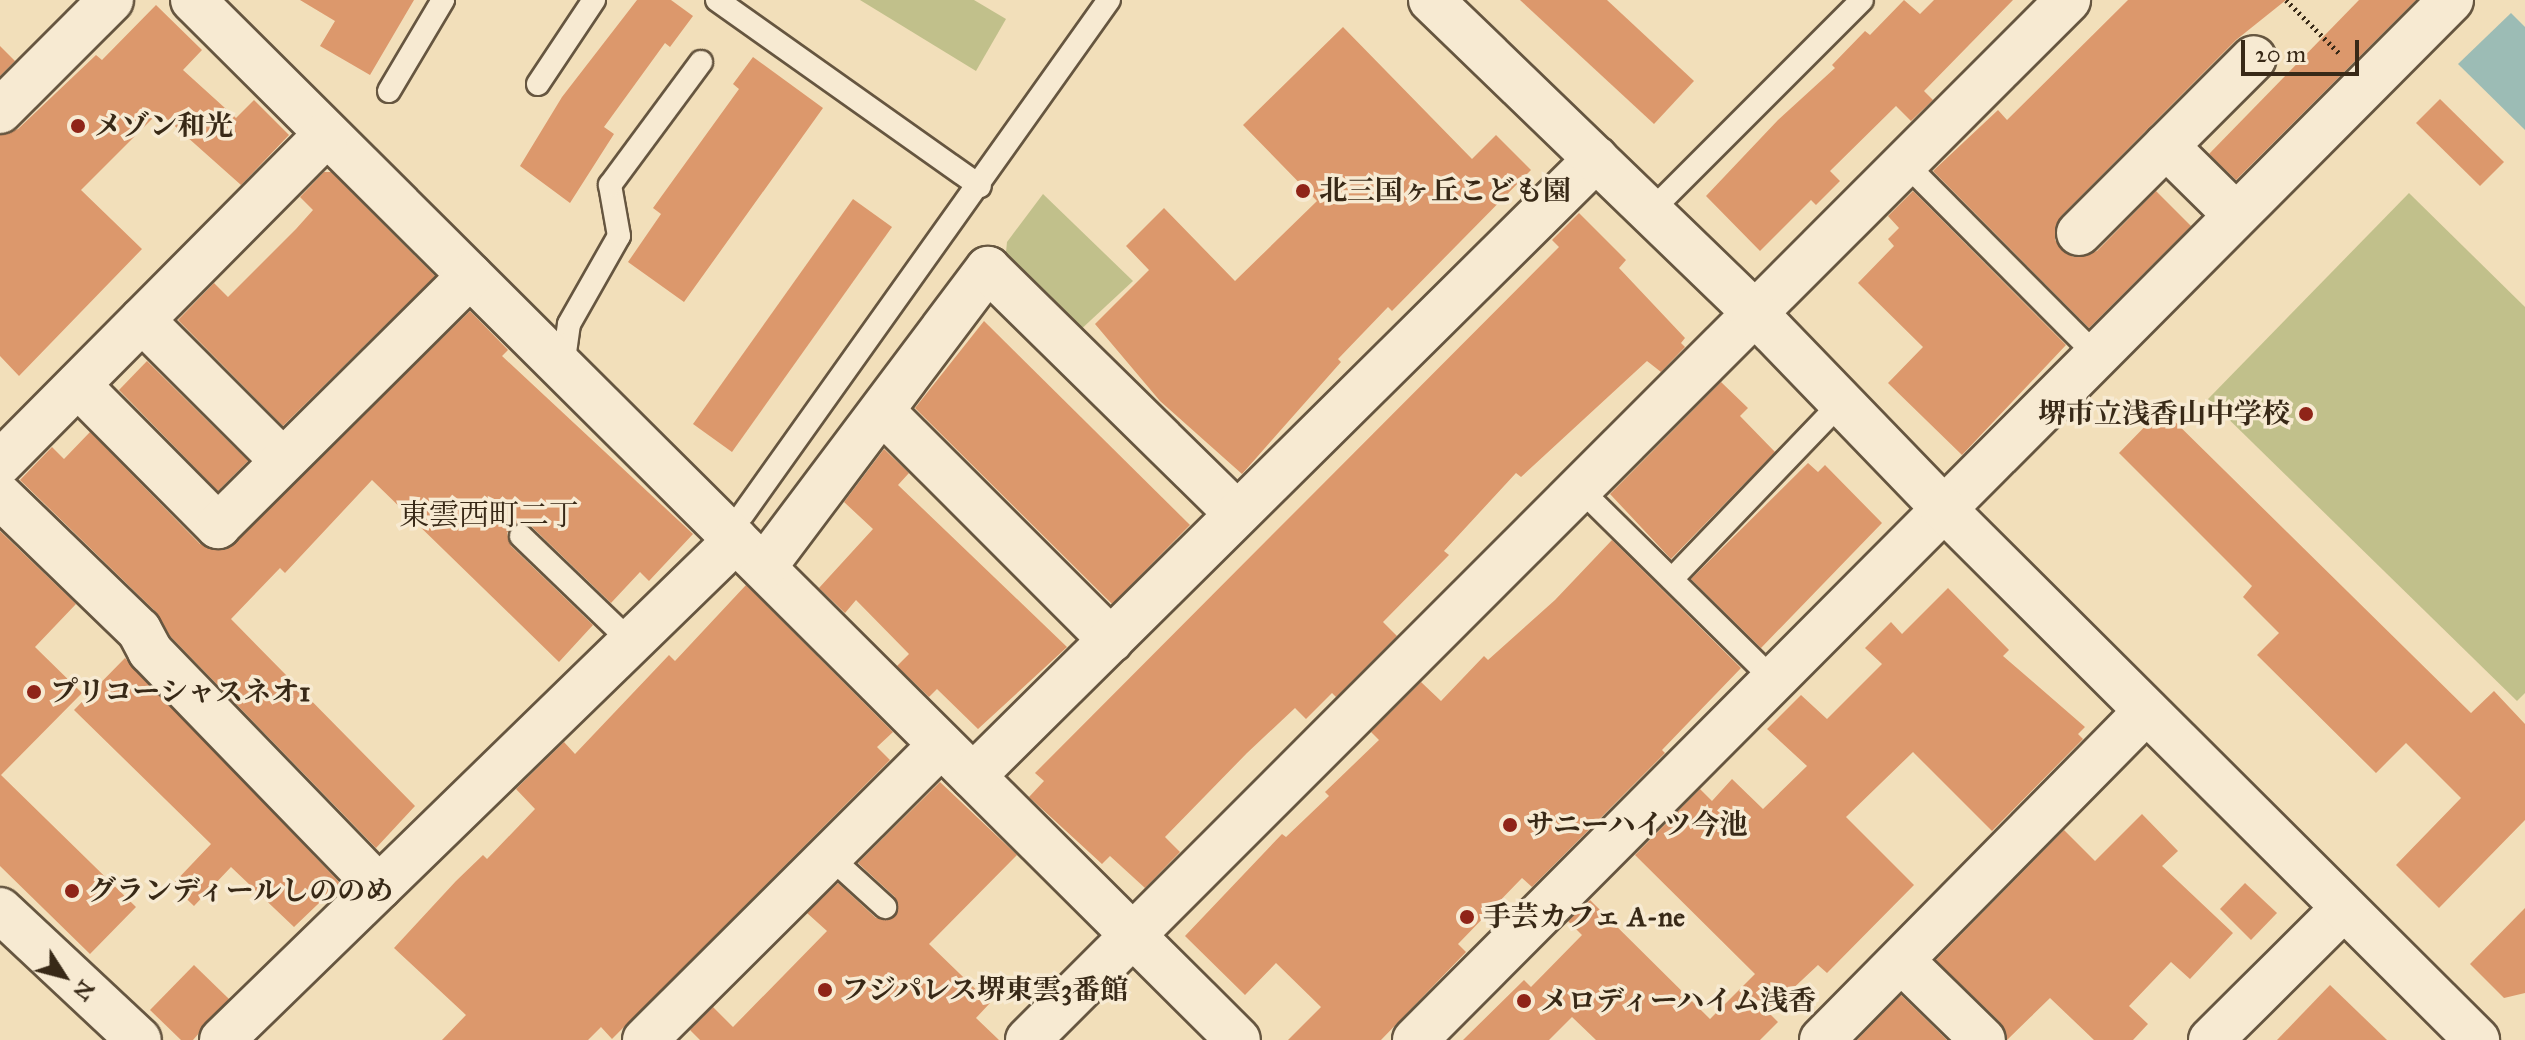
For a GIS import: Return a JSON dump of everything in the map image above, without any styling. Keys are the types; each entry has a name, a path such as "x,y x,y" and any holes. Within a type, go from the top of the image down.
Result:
{"street":[{"path":"0,111 111,0"},
{"path":"193,0 563,368 748,540 941,745 1238,1040"},
{"path":"1431,0 1754,312 1943,508 2477,1040"},
{"path":"1028,1040 2068,0"},
{"path":"1415,1040 2451,0"},
{"path":"2079,233 2254,58"},
{"path":"0,463 327,134"},
{"path":"2166,146 2236,215"},
{"path":"973,776 1596,159"},
{"path":"222,1040 631,642 748,540 882,411 988,269 1237,514"},
{"path":"78,385 218,526 470,276"},
{"path":"142,320 283,461"},
{"path":"882,411 1111,640"},
{"path":"0,496 139,630 150,651 379,887"},
{"path":"1842,1033 1902,961 2146,711"},
{"path":"645,1040 941,745"},
{"path":"2211,1040 2344,908"},
{"path":"0,910 139,1040"},
{"path":"1902,961 1983,1040"}],"lane":[{"path":"389,91 443,0"},
{"path":"538,84 594,0"},
{"path":"717,0 980,186"},
{"path":"748,540 980,186 1109,0"},
{"path":"1651,211 1862,0"},
{"path":"563,368 569,324 619,236 610,185 701,62"},
{"path":"1904,162 2096,355"},
{"path":"1672,579 1842,402"},
{"path":"1579,488 1773,679"},
{"path":"521,536 631,642"},
{"path":"829,856 885,907"}],"path":[{"path":"2286,0 2368,82"}],"shaded area":[{"path":"860,0 974,0 1006,19 976,71"},
{"path":"2409,193 2525,307 2525,693 2517,701 2208,399"},
{"path":"1043,194 1133,281 1077,333 1005,263 1007,242"}],"water":[{"path":"2511,13 2525,27 2525,130 2458,64"}],"building":[{"path":"300,0 414,0 370,75 320,46 335,21"},
{"path":"637,0 671,0 693,16 670,47 665,43 604,127 614,134 570,203 520,166 562,97"},
{"path":"1520,0 1607,0 1694,81 1654,124"},
{"path":"1904,0 1920,14 1934,0 2013,0 1924,91 1933,100 1911,121 1896,106 1830,171 1840,181 1816,205 1811,200 1760,251 1706,196 1778,120 1835,68 1832,65 1865,31 1870,35"},
{"path":"2128,0 2286,0 2236,40 2061,216 2055,240 2073,257 2097,251 2156,191 2191,226 2089,328 1933,171 1998,110 2007,120"},
{"path":"2359,0 2416,0 2236,180 2209,154"},
{"path":"156,5 202,50 183,70 236,118 254,100 289,135 241,185 159,112 81,190 142,249 19,376 0,356 0,135 18,129 96,55 102,60"},
{"path":"1343,27 1472,159 1496,135 1531,170 1392,311 1388,307 1338,359 1341,362 1242,474 1160,401 1095,324 1149,270 1126,246 1164,208 1235,281 1317,201 1243,125"},
{"path":"0,46 15,61 0,76"},
{"path":"753,57 823,108 684,302 628,262 661,214 653,208 739,89 733,84"},
{"path":"2440,99 2504,162 2480,186 2416,123"},
{"path":"324,172 331,172 435,276 283,426 178,320 214,283 228,297 296,229 313,210 300,197"},
{"path":"1913,191 2066,345 1962,455 1888,383 1923,347 1858,283 1894,246 1888,239 1899,228 1888,216"},
{"path":"853,199 892,227 732,452 693,424"},
{"path":"1579,213 1626,260 1619,268 1685,338 1681,343 1685,347 1661,372 1647,361 1521,477 1516,473 1444,551 1449,555 1383,622 1397,636 1336,697 1332,693 1306,719 1295,708 1247,753 1165,837 1180,852 1145,888 1110,856 1102,864 1029,797 1044,781 1035,773 1559,247 1552,240"},
{"path":"470,311 508,350 502,356 693,534 649,581 640,572 611,603 531,526 512,526 507,533 511,546 593,625 559,662 372,480 285,573 280,568 231,619 415,806 376,848 170,636 156,612 20,480 52,447 64,459 90,432 200,544 225,550"},
{"path":"984,321 1190,525 1112,604 915,408"},
{"path":"147,361 248,461 218,491 119,390"},
{"path":"1721,382 1748,408 1740,416 1775,452 1671,559 1610,494"},
{"path":"2162,409 2471,713 2494,691 2525,724 2525,820 2439,908 2396,865 2461,798 2406,743 2376,773 2257,655 2279,633 2243,597 2252,586 2119,453"},
{"path":"884,449 909,473 898,485 1067,647 978,729 937,689 929,697 897,666 909,654 856,600 845,613 819,588 873,529 844,502"},
{"path":"1808,463 1818,472 1825,465 1882,523 1761,648 1691,579"},
{"path":"0,531 76,604 35,647 82,693 1,775 136,907 90,954 0,866"},
{"path":"1612,540 1741,668 1662,750 1665,753 1532,887 1522,878 1458,944 1466,952 1381,1040 1288,1040 1321,1007 1276,963 1245,995 1185,936 1282,834 1286,837 1329,796 1325,792 1379,740 1371,732 1421,682 1441,701 1484,656 1488,660 1555,600"},
{"path":"746,585 893,732 877,747 890,760 612,1039 601,1027 588,1040 442,1040 466,1015 394,948 456,881 483,855 487,859 535,809 516,789 564,742 575,754 669,655 675,661"},
{"path":"1948,588 2009,650 2003,656 2085,727 2078,734 2083,739 1992,831 1913,752 1846,817 1914,885 1827,973 1818,965 1768,1012 1778,1022 1760,1040 1596,1040 1572,1017 1549,1040 1463,1040 1524,980 1531,987 1582,935 1568,921 1590,900 1710,1019 1755,974 1635,855 1700,789 1712,801 1732,779 1763,809 1807,766 1767,729 1801,695 1827,719 1882,664 1865,648 1891,622 1902,634"},
{"path":"125,658 340,883 294,927 231,867 194,906 172,885 211,844 74,710"},
{"path":"940,782 1017,855 929,944 990,1003 976,1018 999,1040 700,1040 690,1030 713,1007 733,1027 827,931 807,913 838,883 876,918 895,917 895,897 858,863"},
{"path":"2142,814 2178,851 2162,866 2233,933 2190,979 2171,962 2129,1006 2148,1024 2133,1040 2094,1040 2050,998 2007,1040 2000,1022 1936,960 2064,830 2095,861"},
{"path":"2245,883 2277,913 2251,940 2220,909"},
{"path":"2525,908 2525,993 2504,998 2470,964"},
{"path":"194,965 229,999 193,1040 181,1040 150,1010"},
{"path":"2330,985 2387,1040 2277,1040"},
{"path":"1901,995 1947,1040 1857,1040"}],"place":[{"name":"メゾン和光","path":"78,126"},
{"name":"北三国ヶ丘こども園","path":"1303,191"},
{"name":"堺市立浅香山中学校","path":"2306,414"},
{"name":"プリコーシャスネオ1","path":"34,692"},
{"name":"サニーハイツ今池","path":"1510,825"},
{"name":"グランディールしののめ","path":"72,891"},
{"name":"手芸カフェ A-ne","path":"1467,917"},
{"name":"フジパレス堺東雲3番館","path":"825,990"},
{"name":"メロディーハイム浅香","path":"1524,1001"}],"district":[{"name":"東雲西町二丁","path":"489,515"}]}
